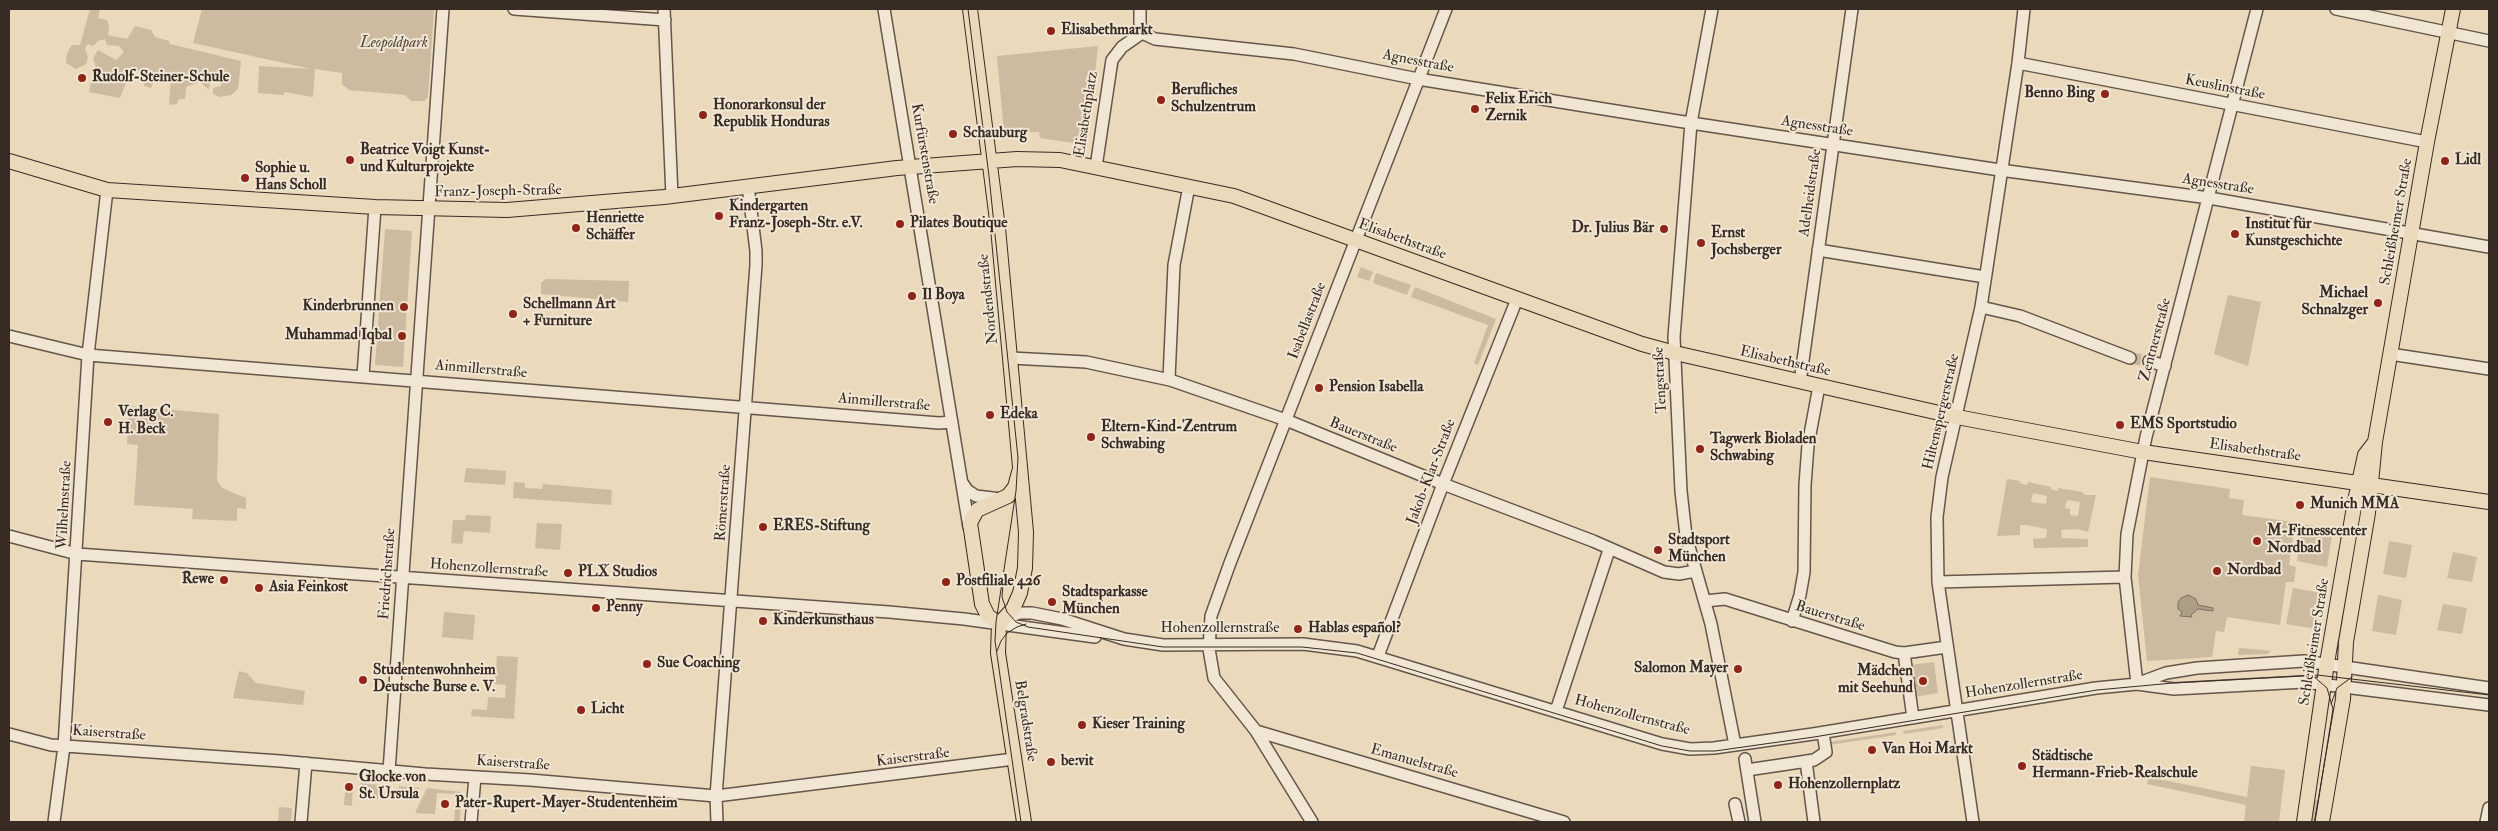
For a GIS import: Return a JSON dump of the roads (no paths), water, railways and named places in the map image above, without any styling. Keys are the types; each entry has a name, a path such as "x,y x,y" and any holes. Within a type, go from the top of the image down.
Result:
{"main road":[{"name":"Nordendstraße","path":"970,9 990,161 1026,519 1026,557 1018,598"},
{"name":"Schleißheimer Straße","path":"2322,822 2344,686 2344,667 2366,483 2365,455 2375,442 2427,142 2453,9"},
{"name":"Elisabethplatz","path":"990,161 1050,159 1096,167"},
{"name":"Franz-Joseph-Straße","path":"9,161 107,190 430,210 539,209 672,196 909,167 990,161"},
{"name":"Elisabethstraße","path":"1096,167 1234,196 1642,344 1675,353 1957,417 2143,452 2489,502"},
{"path":"1018,598 1010,612 999,624 988,616 982,604 970,520 974,513 1002,499 1015,487 1020,467"},
{"name":"Schleißheimer Straße","path":"2304,822 2327,663 2366,483"},
{"path":"1002,499 1014,504 1026,519"},
{"name":"Belgradstraße","path":"999,624 999,656 1024,822"}],"street":[{"path":"430,210 443,9"},
{"path":"514,9 664,14 672,196"},
{"name":"Kurfürstenstraße","path":"884,9 970,529"},
{"path":"1140,9 1142,33"},
{"name":"Isabellastraße","path":"1312,822 1256,731 1214,678 1208,646 1211,616 1446,9"},
{"name":"Tengstraße","path":"1712,9 1691,123 1674,337 1681,491 1686,536 1694,571 1705,601 1735,745"},
{"name":"Adelheidstraße","path":"1800,382 1852,9"},
{"name":"Hiltenspergerstraße","path":"1977,822 1947,647 1938,582 1938,517 1942,477 1957,417 1980,307 2018,63 2024,9"},
{"name":"Zentnerstraße","path":"2137,684 2125,577 2128,534 2143,452 2234,105 2257,9"},
{"path":"2336,9 2449,31 2489,41"},
{"name":"Agnesstraße","path":"1142,33 1155,39 1294,54 1418,79 1691,123 2000,170 2209,198 2489,246"},
{"name":"Elisabethplatz","path":"1096,167 1112,60 1122,47 1142,33"},
{"name":"Keuslinstraße","path":"2018,63 2427,142"},
{"name":"Römerstraße","path":"717,822 716,796 732,601 756,251 748,186"},
{"path":"1169,379 1174,265 1189,186"},
{"name":"Wilhelmstraße","path":"54,822 64,746 88,355 107,190"},
{"path":"363,376 376,207"},
{"name":"Friedrichstraße","path":"389,771 416,380 430,210"},
{"path":"1818,250 1985,277"},
{"name":"Jakob-Klar-Straße","path":"1378,656 1443,484 1517,299"},
{"path":"1980,307 2020,316 2130,358"},
{"name":"Ainmillerstraße","path":"9,336 88,355 746,406 939,423 952,422"},
{"path":"2390,354 2489,369"},
{"name":"Bauerstraße","path":"1011,358 1086,362 1169,379 1286,420 1443,484 1593,541 1609,550 1674,574 1694,571"},
{"path":"2149,362 2165,366"},
{"path":"1792,621 1800,595 1804,572 1808,445 1819,386"},
{"path":"962,482 967,490 976,496 1002,499"},
{"name":"Hohenzollernstraße","path":"9,536 77,554 898,613 1163,645 1308,644 1378,656 1677,747 1699,749 1823,733 2096,688 2137,684 2174,689 2245,684 2324,683 2489,705"},
{"path":"1556,711 1609,550"},
{"path":"1938,582 2125,577"},
{"path":"1018,598 1024,607 1032,613"},
{"name":"Bauerstraße","path":"1705,601 1725,599 1792,621 1904,653 1947,647"},
{"name":"Hohenzollernstraße","path":"999,624 1016,614 1032,613 1062,620 1124,640"},
{"path":"1904,653 1913,718"},
{"name":"Hohenzollernstraße","path":"2137,684 2166,673 2197,668 2304,660 2489,688"},
{"name":"Emanuelstraße","path":"1256,731 1564,822"},
{"path":"1755,822 1746,765 1775,770 1814,760 1826,752 1823,733"},
{"name":"Kaiserstraße","path":"9,734 51,745 306,763 716,796 1014,759"},
{"path":"1806,762 1814,822"},
{"path":"301,822 306,763"},
{"path":"471,822 475,777"},
{"path":"2486,822 2489,808"},
{"path":"1737,810 1753,809"}],"tunnel":[{"path":"2130,358 2149,361"}],"tram line":[{"path":"968,9 989,176 1018,458 1016,491 996,622 995,641 1021,822"},
{"path":"1003,584 1002,597 1007,612 1016,622 1028,627 1163,647 1302,647 1357,653 1662,746 1690,751 1715,751 1814,737 2097,690 2173,683 2317,675 2489,695"},
{"path":"997,651 1007,633 1026,624"},
{"path":"2312,675 2327,688 2333,709 2315,822"},
{"path":"2331,704 2337,688 2352,677"}],"place":[{"name":"Elisabethmarkt","path":"1051,31"},
{"name":"Rudolf-Steiner-Schule","path":"82,78"},
{"name":"Benno Bing","path":"2105,94"},
{"name":"Berufliches Schulzentrum","path":"1161,100"},
{"name":"Felix Erich Zernik","path":"1475,109"},
{"name":"Honorarkonsul der Republik Honduras","path":"703,115"},
{"name":"Schauburg","path":"953,134"},
{"name":"Beatrice Voigt Kunst- und Kulturprojekte","path":"350,160"},
{"name":"Lidl","path":"2445,161"},
{"name":"Sophie u. Hans Scholl","path":"245,178"},
{"name":"Kindergarten Franz-Joseph-Str. e.V.","path":"719,216"},
{"name":"Pilates Boutique","path":"900,224"},
{"name":"Henriette Schäffer","path":"576,228"},
{"name":"Dr. Julius Bär","path":"1664,229"},
{"name":"Institut für Kunstgeschichte","path":"2235,234"},
{"name":"Ernst Jochsberger","path":"1701,243"},
{"name":"Il Boya","path":"912,296"},
{"name":"Michael Schnalzger","path":"2378,303"},
{"name":"Kinderbrunnen","path":"404,307"},
{"name":"Schellmann Art + Furniture","path":"513,314"},
{"name":"Muhammad Iqbal","path":"402,336"},
{"name":"Pension Isabella","path":"1319,388"},
{"name":"Edeka","path":"990,415"},
{"name":"Verlag C. H. Beck","path":"108,422"},
{"name":"EMS Sportstudio","path":"2120,425"},
{"name":"Eltern-Kind-Zentrum Schwabing","path":"1091,437"},
{"name":"Tagwerk Bioladen Schwabing","path":"1700,449"},
{"name":"Munich MMA","path":"2300,505"},
{"name":"ERES-Stiftung","path":"763,527"},
{"name":"M-Fitnesscenter Nordbad","path":"2257,541"},
{"name":"Stadtsport München","path":"1658,550"},
{"name":"Nordbad","path":"2217,571"},
{"name":"PLX Studios","path":"568,573"},
{"name":"Rewe","path":"224,580"},
{"name":"Postfiliale 426","path":"946,582"},
{"name":"Asia Feinkost","path":"259,588"},
{"name":"Stadtsparkasse München","path":"1052,602"},
{"name":"Penny","path":"596,608"},
{"name":"Kinderkunsthaus","path":"763,621"},
{"name":"Hablas español?","path":"1298,629"},
{"name":"Sue Coaching","path":"647,664"},
{"name":"Salomon Mayer","path":"1738,669"},
{"name":"Studentenwohnheim Deutsche Burse e. V.","path":"363,680"},
{"name":"Mädchen mit Seehund","path":"1923,681"},
{"name":"Licht","path":"581,710"},
{"name":"Kieser Training","path":"1082,725"},
{"name":"Van Hoi Markt","path":"1872,750"},
{"name":"be:vit","path":"1051,762"},
{"name":"Städtische Hermann-Frieb-Realschule","path":"2022,766"},
{"name":"Hohenzollernplatz","path":"1778,785"},
{"name":"Glocke von St. Ursula","path":"349,787"},
{"name":"Pater-Rupert-Mayer-Studentenheim","path":"445,804"}],"park label":[{"name":"Leopoldpark","path":"394,44"}]}
